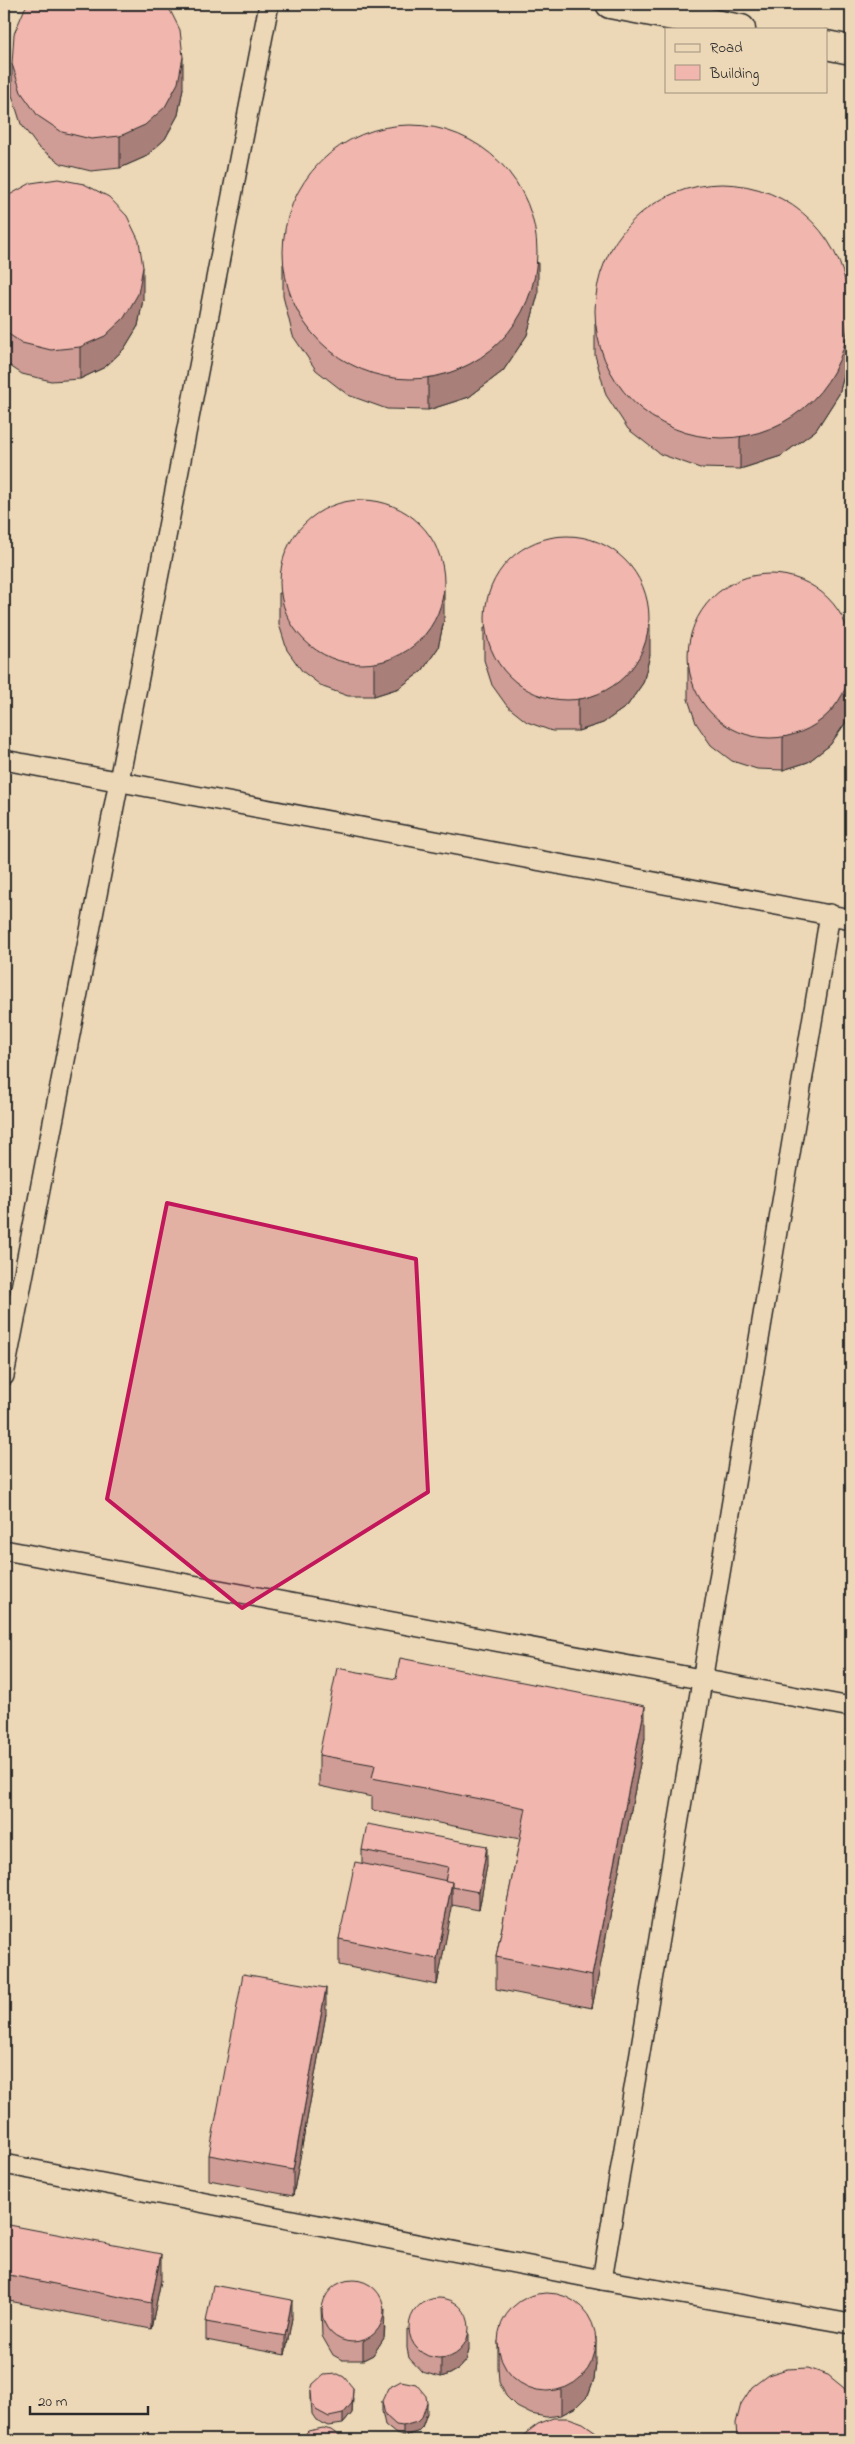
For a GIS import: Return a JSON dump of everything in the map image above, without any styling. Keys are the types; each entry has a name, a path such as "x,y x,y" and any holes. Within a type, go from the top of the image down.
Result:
{"street":[{"path":"610,4 736,28"},
{"path":"828,45 851,50"}],"lane":[{"path":"4,1376 269,4"},
{"path":"4,760 851,918"},
{"path":"602,2280 830,914"},
{"path":"4,1550 851,1707"},
{"path":"4,2164 602,2280 851,2324"}],"highlighted area":[{"path":"167,1203 416,1259 428,1492 242,1608 107,1499"}],"building":[{"path":"29,4 166,4 180,30 183,57 178,83 165,107 145,125 120,136 91,139 62,132 38,116 21,92 12,64 14,34 25,8"},
{"path":"410,125 435,128 458,135 470,140 500,162 522,192 527,204 534,227 537,252 534,277 527,300 522,312 500,342 470,364 458,369 435,376 410,379 385,376 362,369 350,364 320,342 298,312 293,300 286,277 283,252 286,227 293,204 298,192 320,162 350,140 362,135 385,128"},
{"path":"58,179 84,184 109,197 127,216 139,241 143,267 138,294 124,318 105,336 80,347 51,350 22,343 4,331 4,198 31,183"},
{"path":"722,184 747,187 770,194 782,199 812,221 834,251 839,263 846,286 849,311 846,336 839,359 834,371 812,401 782,423 770,428 747,435 722,438 697,435 674,428 662,423 632,401 610,371 605,359 598,336 595,311 598,286 605,263 610,251 632,221 662,199 674,194 697,187"},
{"path":"370,500 393,506 408,514 420,524 430,536 441,558 444,582 441,606 430,628 420,640 408,650 386,661 354,664 338,661 316,650 294,628 283,606 280,574 283,558 294,536 316,514 338,503"},
{"path":"575,536 591,539 606,546 619,554 631,566 646,594 649,618 648,634 643,649 631,670 619,682 591,697 559,700 543,697 528,690 515,682 503,670 488,642 485,610 488,594 495,579 503,566 515,554 543,539"},
{"path":"778,574 801,580 816,588 828,598 838,610 849,632 852,656 849,680 838,702 828,714 816,724 794,735 762,738 746,735 724,724 702,702 691,680 688,648 691,632 702,610 724,588 746,577"},
{"path":"400,1658 645,1706 592,1976 496,1957 526,1808 372,1778 375,1765 319,1755 337,1668 396,1679"},
{"path":"367,1824 487,1846 479,1892 452,1887 452,1882 445,1881 448,1867 362,1850"},
{"path":"355,1862 452,1882 437,1959 339,1939"},
{"path":"243,1974 326,1988 293,2170 209,2155"},
{"path":"4,2224 161,2254 151,2303 4,2274"},
{"path":"347,2280 359,2280 375,2289 382,2299 384,2311 382,2323 375,2333 359,2342 347,2342 336,2337 327,2328 322,2317 322,2305 327,2294 336,2285"},
{"path":"213,2285 292,2300 285,2336 206,2322"},
{"path":"547,2293 566,2297 581,2308 592,2323 596,2342 592,2361 581,2376 566,2387 547,2391 528,2387 513,2376 502,2361 498,2342 502,2323 513,2308 528,2297"},
{"path":"433,2298 445,2298 456,2303 464,2311 469,2322 467,2340 456,2353 445,2358 433,2358 422,2353 414,2345 409,2334 409,2322 414,2311 422,2303"},
{"path":"808,2368 828,2375 844,2388 851,2399 851,2440 737,2440 736,2423 741,2404 752,2387 768,2375 787,2369"},
{"path":"338,2374 344,2377 353,2388 352,2403 343,2414 329,2417 316,2410 312,2404 311,2390 313,2384 323,2375"},
{"path":"401,2381 416,2384 426,2396 427,2403 422,2417 417,2422 403,2426 396,2425 385,2415 382,2401 388,2388"},
{"path":"553,2418 569,2418 583,2423 596,2432 602,2440 521,2440 526,2433 538,2424"},
{"path":"323,2428 331,2430 341,2440 300,2440 308,2431"}]}
